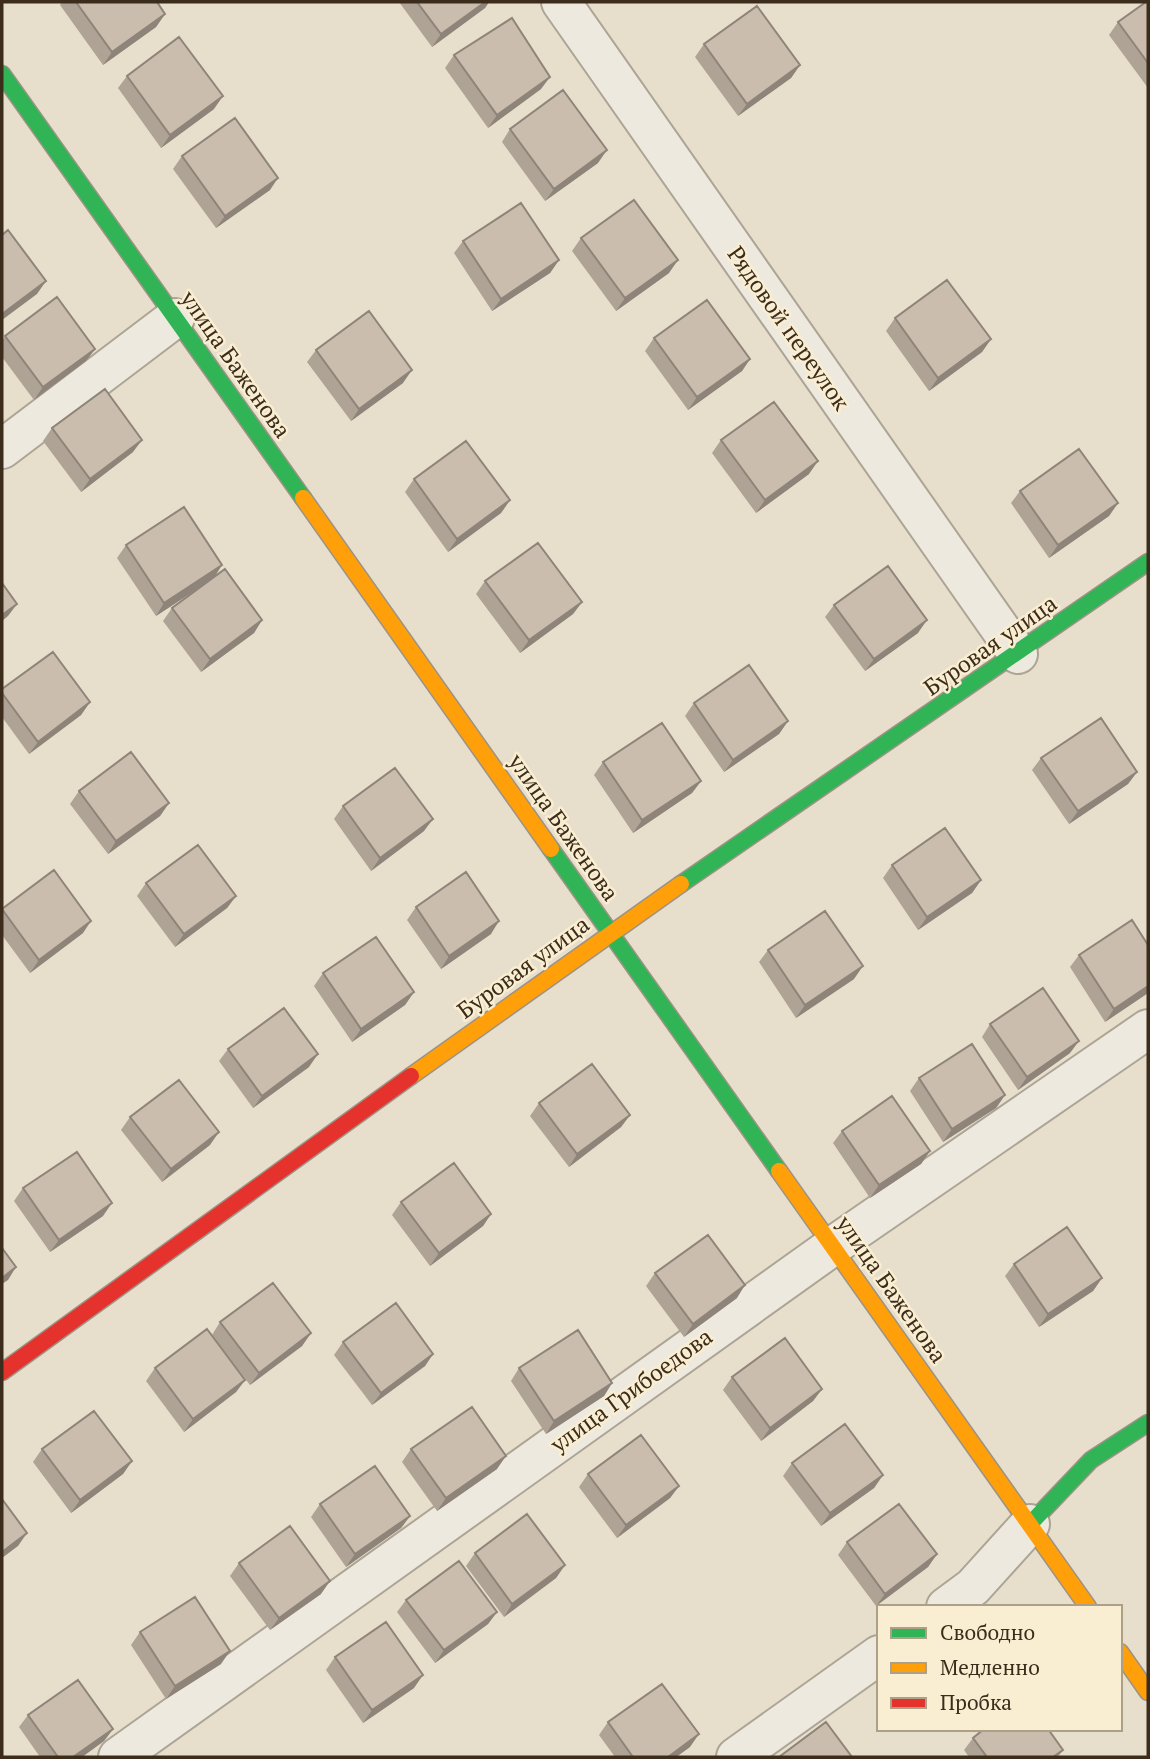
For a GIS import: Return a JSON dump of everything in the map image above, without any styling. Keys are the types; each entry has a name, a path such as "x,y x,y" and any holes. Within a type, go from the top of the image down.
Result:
{"main road":[{"name":"улица Баженова","path":"2,74 1087,1605"},
{"name":"Буровая улица","path":"2,1372 610,932 1018,654 1148,562"},
{"path":"1030,1524 1091,1460 1148,1423"},
{"path":"1122,1655 1148,1692"}],"street":[{"name":"Рядовой переулок","path":"561,2 1018,654"},
{"path":"2,449 175,318"},
{"name":"улица Грибоедова","path":"118,1757 833,1246 1148,1029"},
{"path":"949,1605 973,1587 1030,1524"},
{"path":"736,1757 877,1656"}],"building":[{"path":"76,2 157,2 165,14 112,52"},
{"path":"417,2 485,2 441,34"},
{"path":"1148,2 1148,63 1118,22"},
{"path":"757,6 800,65 747,104 704,44"},
{"path":"512,18 550,77 497,115 454,55"},
{"path":"179,37 223,96 170,135 127,76"},
{"path":"563,90 607,150 554,189 510,129"},
{"path":"235,118 278,178 225,216 182,156"},
{"path":"634,200 678,260 625,298 581,238"},
{"path":"521,203 559,260 501,299 463,241"},
{"path":"8,230 46,281 2,314 2,235"},
{"path":"947,280 991,339 938,378 895,318"},
{"path":"57,297 95,349 43,387 5,336"},
{"path":"707,300 750,359 697,397 654,338"},
{"path":"369,311 412,370 359,409 316,350"},
{"path":"105,389 142,440 90,479 52,428"},
{"path":"774,402 818,461 765,500 721,440"},
{"path":"466,441 510,500 457,539 414,479"},
{"path":"1079,449 1118,503 1058,545 1020,491"},
{"path":"184,507 222,565 164,603 126,545"},
{"path":"538,543 582,602 529,640 485,581"},
{"path":"888,566 927,620 874,659 834,605"},
{"path":"225,569 262,620 210,659 172,608"},
{"path":"2,583 17,604 2,615"},
{"path":"53,652 90,702 38,742 2,693 2,689"},
{"path":"749,665 788,721 733,760 694,703"},
{"path":"1101,718 1137,772 1078,811 1041,758"},
{"path":"662,723 701,781 642,820 603,762"},
{"path":"131,752 169,803 116,841 79,791"},
{"path":"395,768 433,819 380,858 343,806"},
{"path":"945,828 981,880 927,917 892,865"},
{"path":"198,845 236,896 184,934 146,883"},
{"path":"54,870 91,921 39,960 2,909"},
{"path":"466,872 499,921 449,956 416,907"},
{"path":"825,911 863,966 805,1005 768,950"},
{"path":"1132,920 1148,945 1148,986 1114,1009 1079,955"},
{"path":"376,937 414,992 361,1029 323,973"},
{"path":"1043,988 1079,1041 1027,1077 990,1024"},
{"path":"284,1008 318,1054 262,1096 228,1049"},
{"path":"972,1044 1005,1095 952,1129 919,1078"},
{"path":"592,1064 630,1115 577,1154 539,1103"},
{"path":"179,1080 219,1132 171,1169 130,1117"},
{"path":"892,1096 930,1151 879,1185 842,1131"},
{"path":"77,1152 112,1203 59,1240 23,1188"},
{"path":"454,1163 491,1214 439,1253 401,1202"},
{"path":"1067,1227 1102,1278 1048,1314 1014,1264"},
{"path":"708,1235 745,1285 693,1324 655,1273"},
{"path":"2,1248 16,1267 2,1278"},
{"path":"273,1283 311,1333 259,1373 220,1322"},
{"path":"396,1303 433,1354 381,1393 343,1342"},
{"path":"207,1329 245,1380 193,1419 155,1368"},
{"path":"578,1330 612,1383 554,1421 519,1368"},
{"path":"785,1338 822,1389 770,1428 732,1377"},
{"path":"472,1407 506,1456 446,1498 411,1449"},
{"path":"94,1411 132,1461 80,1500 42,1449"},
{"path":"845,1424 883,1475 830,1513 792,1463"},
{"path":"641,1435 679,1486 626,1525 588,1474"},
{"path":"375,1466 410,1516 355,1554 320,1504"},
{"path":"2,1499 27,1533 2,1552"},
{"path":"899,1504 937,1554 885,1594 847,1542"},
{"path":"527,1514 565,1565 512,1604 475,1553"},
{"path":"290,1526 330,1581 279,1618 239,1563"},
{"path":"459,1561 497,1612 444,1650 406,1600"},
{"path":"195,1597 230,1651 175,1686 140,1632"},
{"path":"386,1622 423,1675 372,1710 335,1657"},
{"path":"78,1680 113,1729 73,1757 58,1757 28,1715"},
{"path":"662,1684 699,1734 668,1757 633,1757 608,1722"},
{"path":"826,1722 852,1757 779,1757"},
{"path":"982,1731 1049,1731 1063,1750 1053,1757 987,1757 973,1738"}],"traffic: fast":[{"path":"2,74 303,498"},
{"path":"681,884 1148,562"},
{"path":"551,849 779,1171"},
{"path":"1030,1524 1091,1460 1148,1423"}],"traffic: slow":[{"path":"303,498 551,849"},
{"path":"411,1076 681,884"},
{"path":"779,1171 1087,1605"},
{"path":"1122,1655 1148,1692"}],"traffic: jam":[{"path":"2,1372 411,1076"}]}
